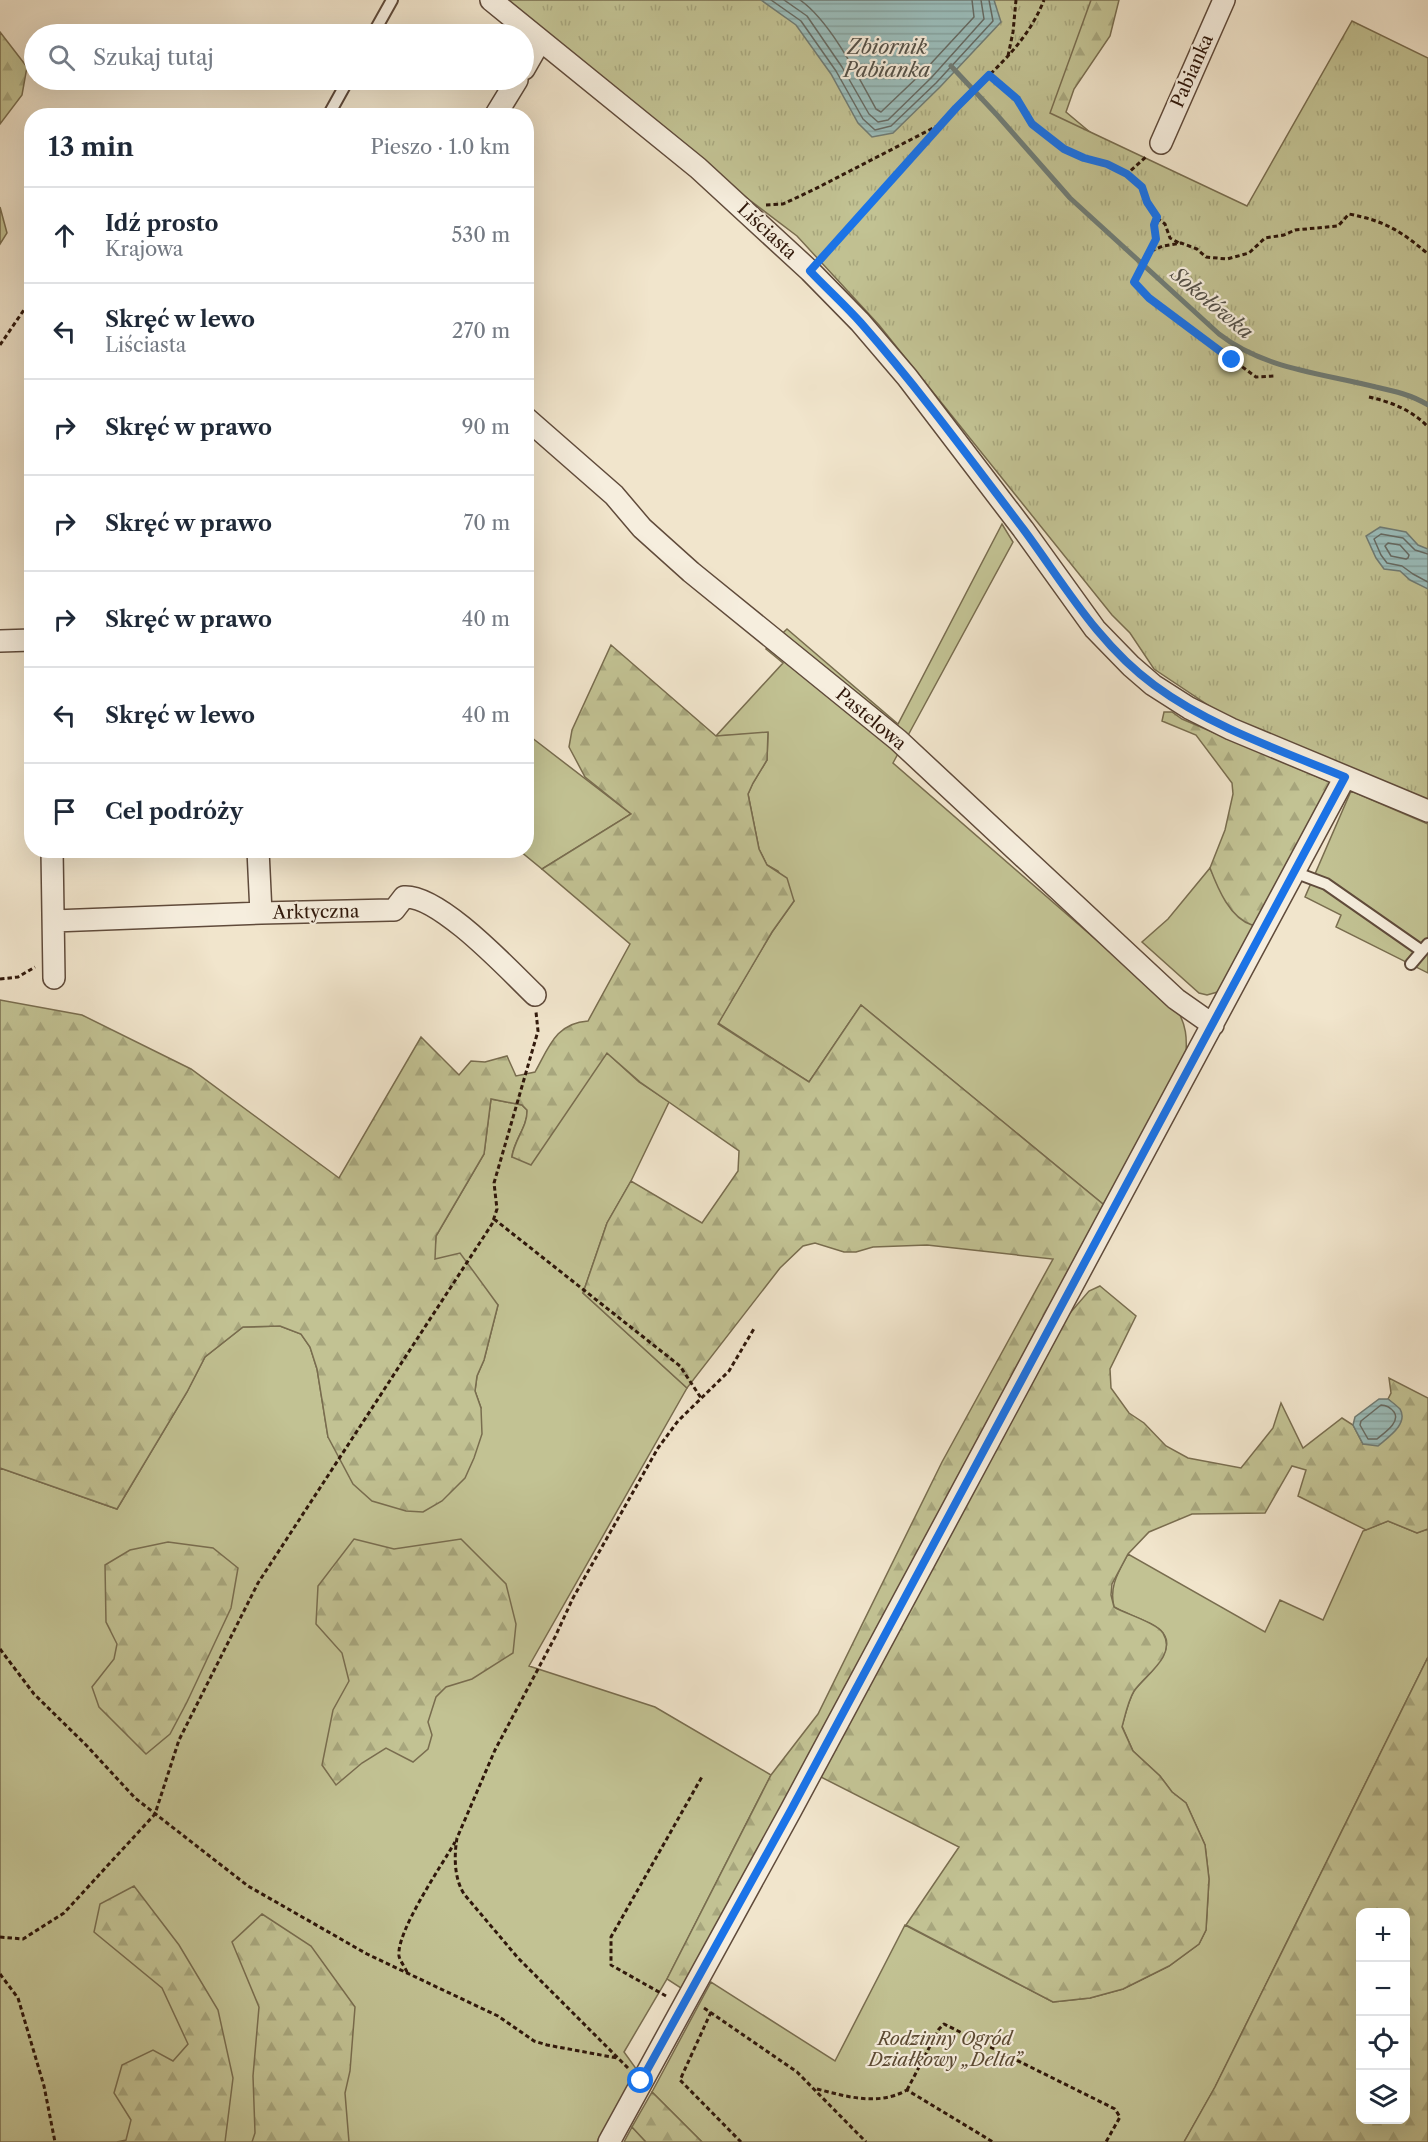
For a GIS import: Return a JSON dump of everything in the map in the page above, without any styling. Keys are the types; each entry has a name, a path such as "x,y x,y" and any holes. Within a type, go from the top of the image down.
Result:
{"street":[{"name":"Liściasta","path":"490,0 519,24"},
{"name":"Pabianka","path":"1161,142 1224,0"},
{"name":"Liściasta","path":"534,36 698,168 810,271 860,322 907,377 1023,529 1095,629 1131,666 1153,685 1189,708 1231,729 1425,812"},
{"path":"534,52 540,41"},
{"path":"500,108 511,90"},
{"name":"Pastelowa","path":"534,425 614,495 642,528 683,565 898,740 1176,999 1213,1025"},
{"path":"0,641 24,640"},
{"path":"609,2142 791,1810 1345,777"},
{"path":"52,858 54,978"},
{"path":"258,858 261,912"},
{"name":"Arktyczna","path":"54,921 261,912 394,910 404,897 412,896 434,907 459,924 535,996"}],"lane":[{"path":"379,24 392,0"},
{"path":"332,108 342,90"},
{"path":"1294,872 1326,884 1425,947 1411,964"}],"path":[{"path":"1007,58 1013,32 1016,0"},
{"path":"810,271 956,108 1022,41 1033,25 1044,0"},
{"path":"989,75 1017,99 1032,124 1055,143 1084,158 1107,164 1127,174 1142,187 1147,202 1165,224 1170,238 1197,249 1206,257 1227,259 1249,253 1265,238 1284,235 1295,230 1338,226 1349,214 1371,218 1403,232 1428,254"},
{"path":"737,203 783,204 943,123"},
{"path":"1127,174 1161,142"},
{"path":"1157,217 1154,225 1156,239 1134,282 1149,298 1173,317 1256,377 1275,376"},
{"path":"1151,251 1162,246 1181,243"},
{"path":"0,345 24,310"},
{"path":"1369,398 1391,402 1421,420 1428,427"},
{"path":"0,979 18,976 37,966 54,949"},
{"path":"0,1937 23,1939 64,1913 155,1814 179,1740 258,1583 494,1219 498,1209 494,1183 538,1031 535,996"},
{"path":"494,1219 680,1366 701,1398"},
{"path":"408,1974 399,1957 401,1941 410,1920 457,1838 495,1750 573,1598 657,1448 678,1421 729,1371 755,1327"},
{"path":"0,1649 34,1694 135,1798 248,1886 367,1954 498,2016 534,2041 619,2058"},
{"path":"659,1991 611,1965 611,1937 703,1776"},
{"path":"457,1838 454,1853 460,1887 464,1893 518,1959 641,2081"},
{"path":"0,1974 18,1998 44,2086 55,2142"},
{"path":"698,2005 797,2072 816,2088 866,2142"},
{"path":"711,2012 680,2080 741,2142"},
{"path":"816,2088 860,2099 883,2099 897,2096 907,2090 939,2029 944,2024 1115,2109 1120,2117 1106,2142"},
{"path":"907,2090 993,2142"}],"green space":[{"path":"500,0 1091,0 1050,113 1247,206 1352,21 1428,58 1428,801 1344,769 1220,713 1154,669 1130,633 1112,615 879,325 797,236 723,180 534,27 534,24 530,24"},
{"path":"1028,0 1119,0 1110,36 1074,89 1066,112 1097,138 1023,101"},
{"path":"0,32 24,63 24,84 22,95 0,124"},
{"path":"0,207 7,233 0,244"},
{"path":"1002,524 1013,542 893,763 1181,1016 1185,1032 1186,1053 1109,1209 861,1005 809,1082 718,1023 772,932 794,901 778,871 767,865 759,849 748,794 767,760 768,733 716,736 783,663 766,649 787,629 898,724"},
{"path":"611,645 716,736 768,732 767,760 748,794 759,849 767,865 787,878 794,901 772,932 718,1024 809,1082 861,1005 1109,1209 687,1992 667,1979 771,1775 818,1714 942,1462 1053,1259 927,1245 873,1247 856,1252 844,1252 815,1243 803,1246 780,1268 687,1388 583,1293 607,1223 631,1181 702,1223 738,1171 739,1151 640,1082 607,1053 531,1165 512,1157 527,1116 527,1110 522,1105 491,1099 484,1154 436,1236 435,1259 460,1253 498,1305 484,1360 477,1376 475,1391 481,1408 482,1434 465,1478 442,1501 423,1512 406,1511 372,1501 353,1484 328,1437 317,1369 310,1347 301,1334 280,1326 243,1327 205,1357 187,1392 117,1509 0,1468 0,1000 82,1015 191,1069 339,1178 421,1037 459,1075 471,1061 485,1062 507,1056 516,1076 535,1072 549,1045 561,1031 568,1026 588,1021 630,944 542,869 631,814 585,777 569,747 572,730"},
{"path":"1164,712 1172,712 1182,719 1332,783 1261,921 1252,925 1237,916 1231,909 1210,868 1225,830 1233,794 1232,783 1196,735 1162,721"},
{"path":"534,739 631,814 542,869 529,858 534,858"},
{"path":"1351,791 1428,824 1428,973 1336,927 1341,915 1305,897"},
{"path":"1210,868 1222,894 1261,921 1221,991 1207,995 1199,993 1142,942 1168,919"},
{"path":"607,1053 639,1082 669,1102 631,1181 607,1223 583,1293 687,1388 529,1666 655,1707 771,1775 667,1979 624,2052 637,2070 597,2142 0,2142 0,1468 117,1509 187,1392 205,1357 243,1327 280,1326 301,1334 310,1347 317,1369 328,1437 481,1408 475,1391 477,1376 484,1360 498,1305 434,1259 436,1236 484,1154 491,1099 522,1105 527,1110 527,1116 512,1156"},
{"path":"1100,1286 1136,1316 1110,1369 1111,1388 1129,1413 1144,1423 1166,1446 1188,1458 1241,1468 1273,1428 1281,1403 1303,1448 1342,1418 1353,1425 1363,1444 1400,1410 1388,1399 1391,1393 1389,1378 1428,1398 1428,1529 1417,1533 1388,1521 1366,1530 1298,1496 1306,1470 1292,1466 1265,1513 1192,1514 1149,1532 1128,1554 1112,1584 1111,1595 1114,1607 1160,1629 1166,1641 1166,1650 1158,1665 1134,1691 1122,1727 1133,1751 1160,1776 1172,1792 1186,1803 1205,1845 1209,1879 1206,1930 1199,1944 1169,1966 1123,1989 1090,1998 1053,2002 906,1925 959,1847 815,1774 1051,1335 1089,1291"},
{"name":"Rodzinny Ogród Działkowy „Delta”","path":"1388,1521 1417,1533 1428,1529 1428,1657 1215,2087 1184,2142 702,2142 652,2092 711,1982 835,2061 905,1925 1053,2002 1090,1998 1123,1989 1169,1966 1199,1944 1206,1930 1209,1879 1205,1845 1186,1803 1172,1792 1160,1776 1133,1751 1122,1726 1134,1691 1164,1654 1167,1646 1166,1638 1155,1626 1114,1607 1113,1593 1118,1574 1128,1554 1265,1632 1280,1600 1323,1620 1363,1531"},
{"path":"354,1539 394,1549 461,1539 506,1584 516,1624 513,1653 472,1679 446,1687 436,1697 428,1722 432,1735 428,1749 413,1762 386,1748 362,1763 336,1785 322,1765 333,1710 349,1681 342,1653 316,1624 318,1586"},
{"path":"168,1542 213,1548 238,1568 231,1608 187,1702 170,1734 146,1754 99,1707 92,1687 114,1659 117,1644 106,1622 105,1565 130,1550"},
{"path":"1428,1657 1428,2142 1184,2142 1215,2087"},
{"path":"134,1886 179,1945 218,2010 233,2078 225,2142 117,2142 126,2140 131,2120 114,2093 122,2065 153,2050 173,2061 188,2044 162,1988 94,1932 100,1904"},
{"path":"262,1914 311,1946 355,2007 350,2071 345,2093 349,2142 252,2142 255,2133 253,2076 259,2007 232,1942"},
{"path":"652,2092 702,2142 646,2142 632,2127"},
{"path":"632,2127 646,2142 624,2142"}],"water":[{"name":"Zbiornik Pabianka","path":"761,0 994,0 1001,22 893,133 872,137 858,123 831,74 796,25"},
{"path":"1380,527 1406,532 1418,545 1428,549 1428,589 1410,580 1400,571 1384,569 1366,536"},
{"path":"1379,1399 1388,1399 1399,1408 1402,1420 1396,1430 1378,1446 1363,1444 1353,1425 1355,1417"}],"waterway":[{"name":"Sokołówka","path":"951,66 1070,198 1219,334 1236,346 1274,362 1396,392 1428,405"}],"route":[{"path":"641,2081 791,1810 1345,777 1231,729 1189,708 1153,685 1131,666 1095,629 1023,529 907,377 860,322 810,271 956,108 989,75 1017,99 1032,124 1046,136 1064,149 1084,158 1107,164 1127,174 1142,187 1147,202 1157,217 1154,225 1156,239 1134,282 1149,298 1232,360"}]}
